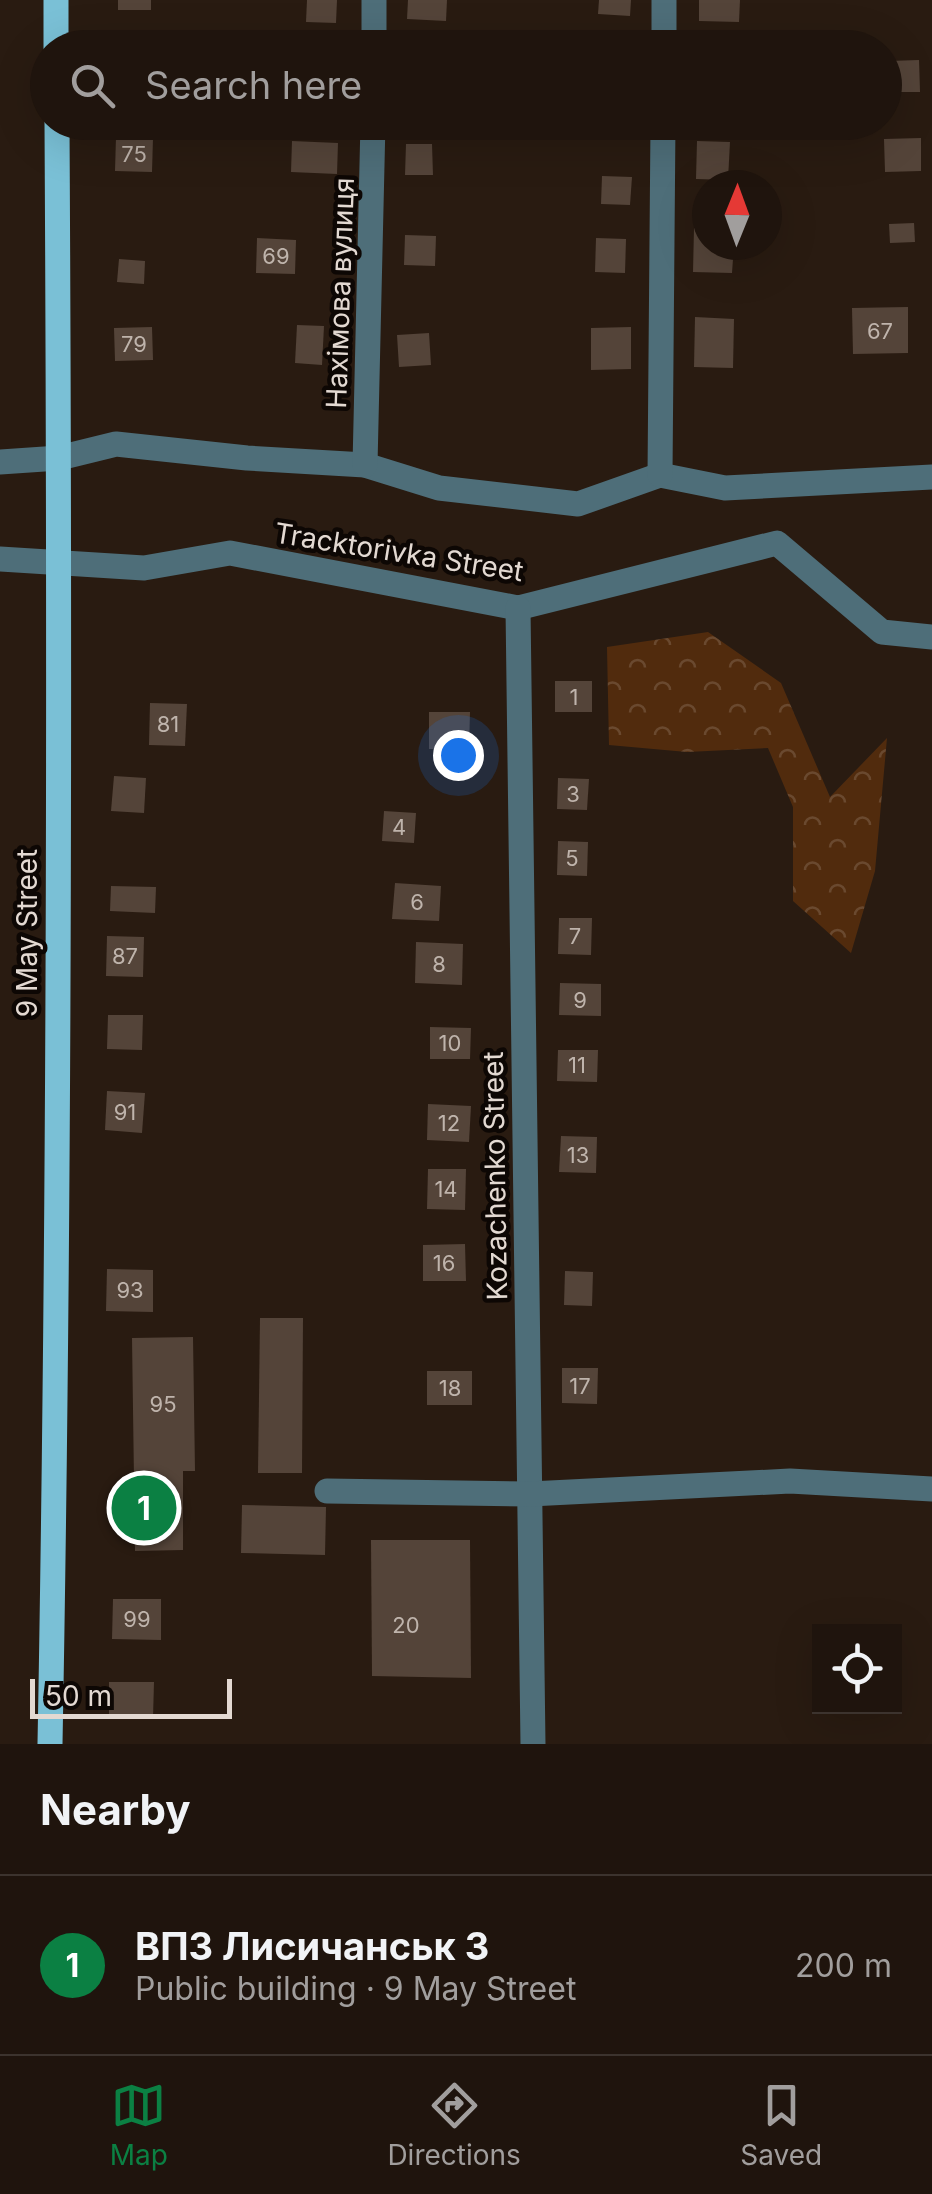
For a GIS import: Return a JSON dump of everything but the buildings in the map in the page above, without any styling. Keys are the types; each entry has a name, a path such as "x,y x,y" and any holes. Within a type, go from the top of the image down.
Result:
{"main road":[{"path":"56,0 56,30"},
{"name":"9 May Street","path":"50,1744 59,564 57,140"}],"street":[{"path":"374,0 374,30"},
{"path":"664,0 664,30"},
{"name":"Нахімова вулиця","path":"365,464 374,140"},
{"path":"660,475 663,140"},
{"path":"0,462 59,458 116,444 247,458 365,464 439,488 578,504 660,475 725,488 932,477"},
{"name":"Tracktorivka Street","path":"0,559 144,568 230,553 518,608 776,544 882,632 932,636"},
{"name":"Kozachenko Street","path":"518,608 532,1744"},
{"path":"327,1491 530,1494 790,1481 932,1489"}],"green space":[{"path":"708,632 781,683 830,797 887,738 875,871 851,953 793,901 793,807 768,748 687,752 609,745 607,647"}],"place":[{"name":"ВПЗ Лисичанськ 3","path":"144,1508"}]}
